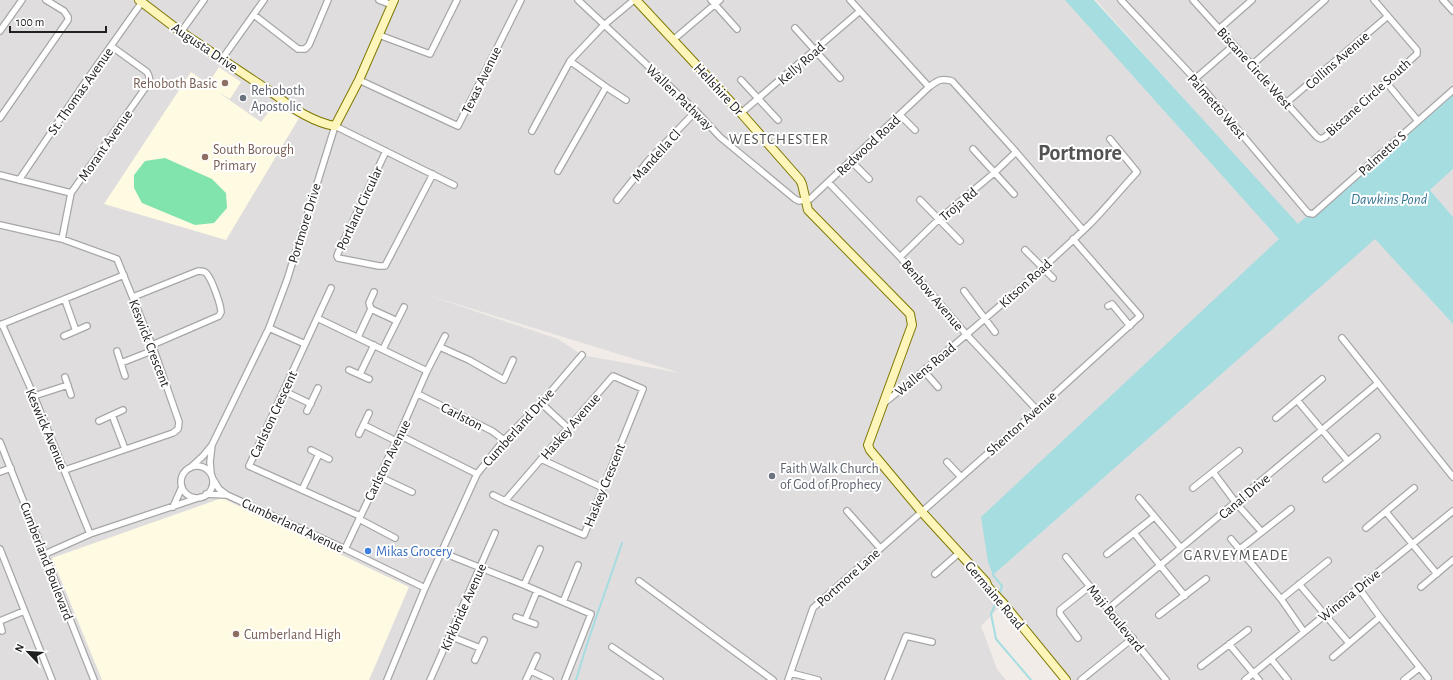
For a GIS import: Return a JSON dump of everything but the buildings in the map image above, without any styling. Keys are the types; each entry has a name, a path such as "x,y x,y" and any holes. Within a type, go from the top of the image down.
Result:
{"street":[{"path":"0,31 22,0"},
{"path":"0,118 66,24 68,17 64,11 46,0"},
{"path":"181,32 204,0"},
{"path":"222,59 264,0"},
{"path":"254,15 298,49 304,49 309,45 328,0"},
{"path":"379,0 393,3"},
{"path":"379,35 430,54 457,0"},
{"name":"Texas Avenue","path":"359,80 458,126 520,0"},
{"name":"Wallen Pathway","path":"578,0 696,111 720,137 795,199 805,200"},
{"path":"532,131 570,61 604,25 635,0"},
{"name":"Hellshire Dr","path":"635,0 741,113 800,180 805,200"},
{"path":"673,40 713,2 720,0"},
{"path":"850,0 929,87 938,81 945,79 952,81 1083,230"},
{"name":"Palmetto West","path":"1121,0 1195,79 1308,213 1311,214"},
{"name":"Biscane Circle West","path":"1193,0 1317,137"},
{"path":"1219,29 1252,0"},
{"path":"1252,65 1325,0"},
{"path":"1374,0 1388,16"},
{"path":"1443,0 1453,12"},
{"name":"Augusta Drive","path":"141,1 181,32 277,96 285,104 323,124 335,126"},
{"name":"St. Thomas Avenue","path":"19,180 141,1"},
{"path":"713,2 737,29"},
{"name":"Portmore Drive","path":"190,468 212,445 269,328 287,280 335,126 359,80 393,3"},
{"name":"Kelly Road","path":"741,113 860,11"},
{"name":"Biscane Circle South","path":"1317,137 1325,137 1417,52 1388,16"},
{"name":"Collins Avenue","path":"1286,103 1388,16"},
{"path":"795,28 840,78"},
{"path":"1195,79 1234,45"},
{"name":"Morant Avenue","path":"71,193 149,81 150,77 147,72 111,46"},
{"path":"570,61 606,88 626,100"},
{"path":"741,80 778,120"},
{"path":"1386,82 1418,121"},
{"name":"Redwood Road","path":"805,200 810,199 929,87"},
{"path":"558,171 606,88"},
{"name":"Palmetto S","path":"1311,214 1313,214 1453,90"},
{"name":"Mandella Cl","path":"617,200 648,161 696,111"},
{"path":"900,115 915,130"},
{"path":"335,126 454,185"},
{"name":"Kitson Road","path":"966,334 986,319 1083,230 1137,172 1110,139"},
{"path":"973,149 1014,194"},
{"name":"Portland Circular","path":"386,151 338,253 338,258 385,266 433,174"},
{"name":"Troja Rd","path":"900,257 938,220 994,173 1016,152"},
{"path":"851,161 870,179"},
{"path":"0,175 71,193 62,239"},
{"name":"Benbow Avenue","path":"828,182 900,257 966,334 1037,410"},
{"path":"805,200 808,210 814,217 910,314 912,325 868,445 870,450 921,511"},
{"path":"920,200 960,241"},
{"name":"Keswick Crescent","path":"0,225 62,239 117,259 153,348 179,422 178,429 173,433 65,470"},
{"name":"Shenton Avenue","path":"921,511 1037,410 1140,316 1072,239"},
{"path":"1025,250 1053,278"},
{"path":"121,364 219,316 221,312 208,275 202,271 198,271 133,298"},
{"path":"1,325 124,275"},
{"name":"Carlston Crescent","path":"331,288 249,466 359,517 395,538"},
{"path":"964,291 995,332"},
{"path":"358,337 371,309 369,304 374,292"},
{"path":"64,300 76,331"},
{"path":"1108,306 1112,304 1130,326"},
{"path":"383,349 404,307"},
{"path":"371,309 397,321"},
{"path":"317,318 427,371"},
{"name":"Keswick Avenue","path":"1,325 34,396 90,534"},
{"path":"64,336 87,326"},
{"path":"269,328 305,344"},
{"name":"Wallens Road","path":"883,404 924,371 966,334"},
{"name":"Carlston Avenue","path":"345,549 398,438 427,371 445,336"},
{"path":"1342,338 1453,477"},
{"path":"360,374 374,345"},
{"path":"440,347 469,360 504,380 513,360"},
{"path":"117,351 124,376"},
{"name":"Cumberland Drive","path":"387,680 425,588 470,486 477,474 504,440 541,403 582,355"},
{"path":"349,370 369,379"},
{"path":"924,371 938,387"},
{"name":"Haskey Avenue","path":"505,501 614,376 644,389"},
{"path":"65,377 71,395"},
{"path":"1276,418 1322,380"},
{"name":"Canal Drive","path":"1109,608 1378,384"},
{"path":"34,396 68,385"},
{"path":"307,411 318,388"},
{"name":"Haskey Crescent","path":"493,495 584,534 644,389"},
{"path":"284,391 311,404"},
{"name":"Carlston","path":"418,394 492,431 504,440"},
{"path":"1297,400 1348,461"},
{"path":"541,403 568,428"},
{"path":"99,421 123,410"},
{"path":"359,434 369,413"},
{"path":"112,415 125,449"},
{"path":"364,425 398,438 477,474"},
{"path":"1326,479 1377,437"},
{"name":"Cumberland Boulevard","path":"0,442 94,680"},
{"name":"Portmore Drive","path":"212,445 210,462 212,476"},
{"path":"311,450 329,459"},
{"path":"1193,488 1239,451"},
{"path":"302,490 319,454"},
{"path":"541,459 603,488"},
{"path":"947,462 961,477"},
{"path":"201,466 207,469 212,476 213,484 211,490 204,496 190,496 182,487 182,476 185,471 190,468 201,466"},
{"path":"0,472 11,468"},
{"path":"1213,472 1261,531"},
{"name":"Cumberland Avenue","path":"212,476 219,489 226,495 345,549 425,588"},
{"path":"380,477 412,492"},
{"path":"173,507 182,487"},
{"path":"1366,528 1414,488"},
{"name":"Cumberland Avenue","path":"45,554 90,534 204,496 226,495"},
{"path":"1139,498 1181,548"},
{"path":"1240,549 1261,531 1291,509"},
{"path":"847,511 880,548"},
{"name":"Portmore Lane","path":"788,680 813,608 921,511"},
{"name":"Germaine Road","path":"921,511 986,582 988,587 1003,603 1066,680"},
{"name":"Winona Drive","path":"1245,680 1453,511"},
{"path":"1386,512 1437,574"},
{"path":"1107,554 1154,517"},
{"name":"Kirkbride Avenue","path":"430,680 495,533"},
{"path":"1134,533 1185,596"},
{"path":"1231,539 1281,599 1304,632"},
{"path":"0,549 52,680"},
{"path":"524,585 540,549"},
{"path":"441,552 524,585 591,614 565,680"},
{"path":"935,574 959,553"},
{"name":"Maji Boulevard","path":"1066,556 1166,680"},
{"path":"1421,587 1453,560"},
{"path":"1281,599 1328,562"},
{"path":"563,602 578,565"},
{"path":"1159,615 1206,579"},
{"path":"639,581 773,680"},
{"path":"1299,584 1349,643"},
{"path":"1078,638 1060,614 1060,610 1090,586"},
{"path":"1358,587 1428,678"},
{"path":"525,620 537,591"},
{"path":"0,621 24,611"},
{"path":"516,617 535,624"},
{"path":"1333,657 1380,617"},
{"path":"0,624 2,631"},
{"path":"1201,666 1248,630"},
{"path":"450,636 480,648"},
{"path":"888,680 906,636 932,642"},
{"path":"1081,680 1133,638"},
{"path":"476,660 484,640"},
{"path":"1229,644 1258,680"},
{"path":"612,647 660,680"},
{"path":"526,680 537,656"},
{"path":"1271,659 1288,680"},
{"path":"1404,680 1419,668"},
{"path":"531,671 550,680"},
{"path":"790,673 818,680"}],"shaded area":[{"path":"0,0 1094,0 1191,107 1096,0 1453,0 1453,89 993,575 1375,238 1453,324 1453,680 1066,680 1003,603 981,626 997,669 1006,680 0,680","holes":["424,294 680,373 582,355 558,339"]},
{"name":"South Borough Primary","path":"219,67 241,82 230,99 218,92 261,122 274,105 299,118 226,240 104,204 191,72 208,84"},
{"path":"1453,169 1453,217 1430,190"},
{"name":"Cumberland High","path":"222,498 409,587 369,680 102,680 52,558"}],"green space":[{"path":"165,158 212,179 226,193 227,208 214,223 195,225 142,203 134,188 134,175 145,161"}],"water":[{"name":"Dawkins Pond","path":"1065,0 1094,0 1298,224 1453,86 1453,169 1430,190 1453,217 1453,324 1375,239 993,575 988,562 981,517 1279,239"}],"waterway":[{"path":"576,680 622,543"},
{"path":"993,575 1002,586 999,596"},
{"path":"997,600 991,614 996,639 1031,680"}],"place":[{"name":"Rehoboth Basic","path":"225,83"},
{"name":"Rehoboth Apostolic","path":"243,98"},
{"name":"South Borough Primary","path":"205,157"},
{"name":"Faith Walk Church of God of Prophecy","path":"772,476"},
{"name":"Mikas Grocery","path":"368,551"},
{"name":"Cumberland High","path":"236,634"}],"district":[{"name":"WESTCHESTER","path":"779,139"},
{"name":"Portmore","path":"1080,152"},
{"name":"GARVEYMEADE","path":"1236,555"}]}
